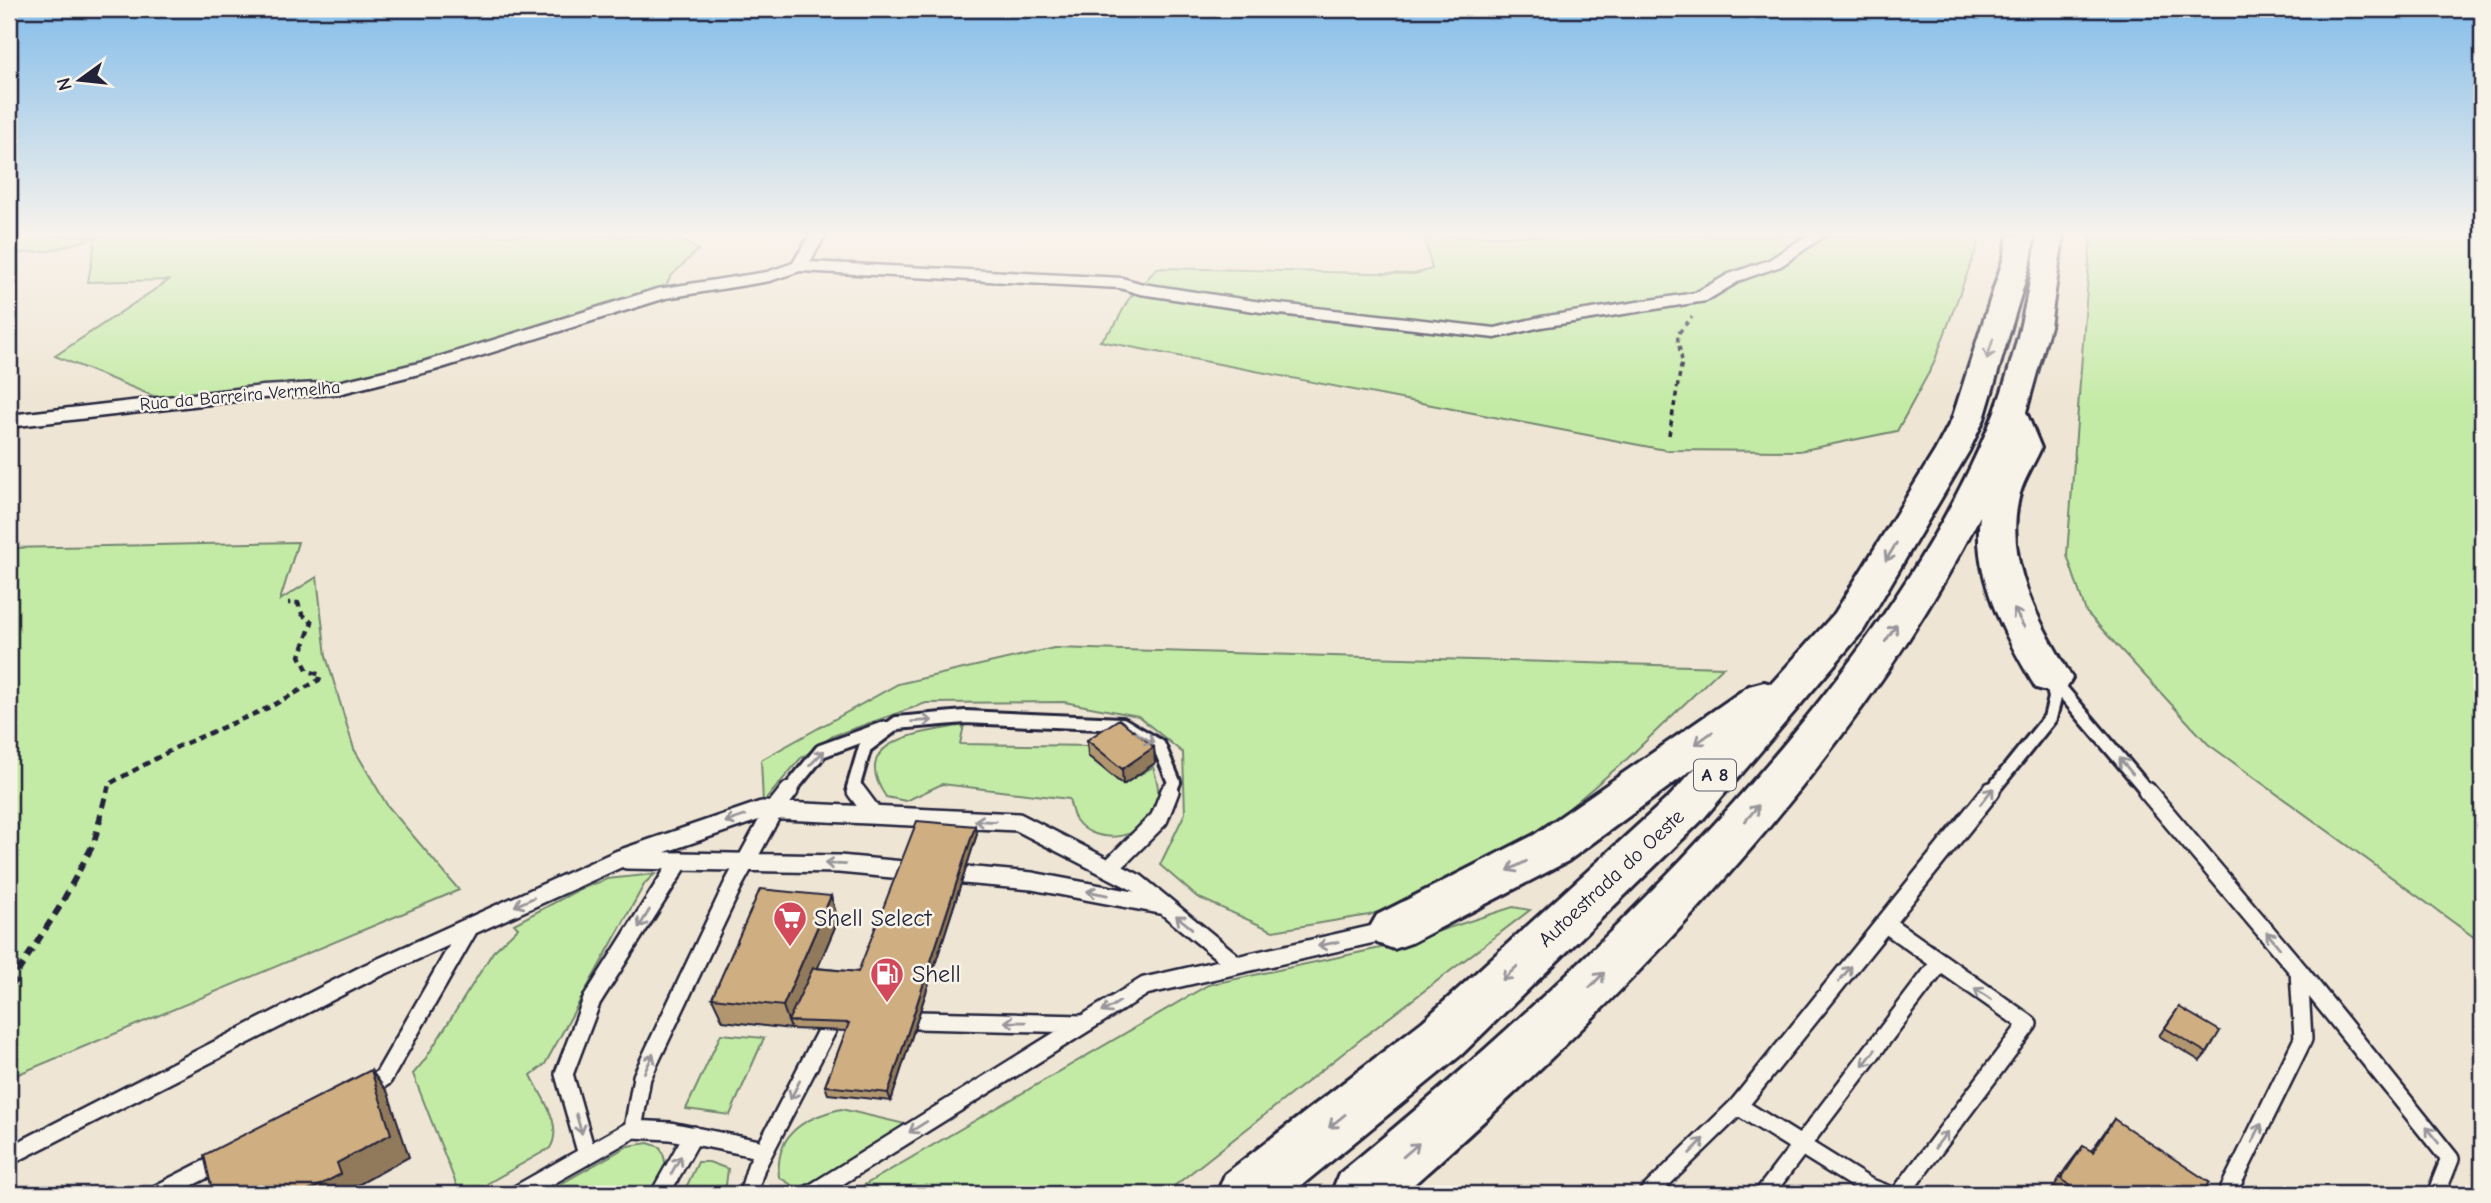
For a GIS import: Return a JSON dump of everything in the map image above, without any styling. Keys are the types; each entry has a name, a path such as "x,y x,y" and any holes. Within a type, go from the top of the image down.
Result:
{"highway":[{"name":"Autoestrada do Oeste","path":"1247,1194 1442,1038 1687,807 1849,622 1963,430 2008,292"},
{"name":"A 8","path":"1360,1194 1484,1086 1581,996 1658,918 1795,763 1881,648 1925,580 1968,504 2010,412 2035,328 2041,292"},
{"path":"2010,412 2024,448 2001,502 2000,567 2009,600 2051,678"},
{"path":"1394,929 1551,848 1820,656"}],"street":[{"name":"Rua da Barreira Vermelha","path":"9,421 263,392 338,388 429,366 668,292"},
{"path":"1161,292 1261,307 1494,333 1541,322 1700,297 1709,292"}],"lane":[{"path":"1648,1194 1738,1105 2050,718 2055,698 2051,678"},
{"path":"2051,678 2299,971 2451,1158 2436,1194"},
{"path":"633,1129 642,1077 733,885 774,810 821,751 897,723 965,717 1122,724 1159,746 1174,782 1159,819 1109,869"},
{"path":"874,815 853,788 865,747 897,723"},
{"path":"9,1156 367,973 619,859 762,810 1018,822 1137,883 1237,965"},
{"path":"619,859 839,863 903,870"},
{"path":"587,1155 564,1074 592,1000 680,861"},
{"path":"964,875 1032,881 1164,906"},
{"path":"1886,924 1939,964 2028,1024 1900,1194"},
{"path":"347,1097 383,1078 469,928"},
{"path":"811,1194 1145,985 1394,929"},
{"path":"1764,1194 1804,1145 1939,964"},
{"path":"2227,1194 2303,1039 2299,971"},
{"path":"917,1020 1084,1024"},
{"path":"748,1194 764,1150 827,1030"},
{"path":"1738,1105 1868,1187 1887,1194"},
{"path":"518,1194 633,1129 670,1130 764,1150"},
{"path":"660,1194 693,1135"},
{"path":"158,1194 241,1152"}],"path":[{"path":"1669,435 1682,361 1677,335 1695,314 1700,297"},
{"path":"9,985 17,980 19,970 59,908 94,842 108,784 177,747 270,707 319,680 321,675 308,671 300,656 312,622 302,614 299,603 288,603"}],"green space":[{"path":"151,292 663,292 338,388 168,402 55,356"},
{"path":"1135,292 1960,292 1933,365 1897,431 1799,451 1665,450 1100,341 1115,325"},
{"path":"2087,292 2482,292 2482,943 2208,744 2086,612 2067,555"},
{"path":"298,542 280,600 317,577 326,656 354,749 387,805 459,890 9,1078 9,548"},
{"path":"1054,648 1723,667 1627,759 1547,827 1453,886 1369,915 1273,931 1197,897 1160,865 1185,813 1183,753 1138,716 1064,702 926,703 833,736 800,759 763,803 761,760 898,684"},
{"path":"964,725 960,744 1093,746 1124,784 1153,767 1158,795 1153,817 1134,832 1108,837 1085,829 1075,818 1069,799 942,784 906,801 886,797 876,777 876,762 883,750 911,736"},
{"path":"655,874 645,883 545,1064 531,1075 553,1121 554,1139 550,1148 469,1194 460,1194 413,1074 493,952 518,928 514,924 578,890 607,879"},
{"path":"1513,907 1530,910 1164,1194 849,1194 1208,985 1399,944"},
{"path":"721,1034 764,1038 730,1115 686,1109"},
{"path":"841,1109 918,1127 798,1189 779,1177 782,1149 794,1130 815,1117"},
{"path":"648,1143 660,1147 665,1161 663,1179 649,1194 543,1194 628,1146"},
{"path":"698,1162 709,1162 728,1169 726,1185 717,1194 683,1194"}],"building":[{"path":"1119,719 1154,747 1122,769 1087,740"},
{"path":"917,821 975,826 888,1093 825,1086 849,1023 788,1021 813,968 858,972"},
{"path":"760,889 831,896 783,1006 712,998"},
{"path":"2179,1007 2220,1031 2207,1053 2165,1028"},
{"path":"371,1070 391,1134 337,1163 341,1174 303,1194 213,1194 204,1155"},
{"path":"2114,1119 2209,1182 2202,1194 2065,1194 2070,1186 2061,1179 2083,1146 2093,1152"}],"place":[{"name":"Shell Select","path":"790,948"},
{"name":"Shell","path":"887,1004"}]}
